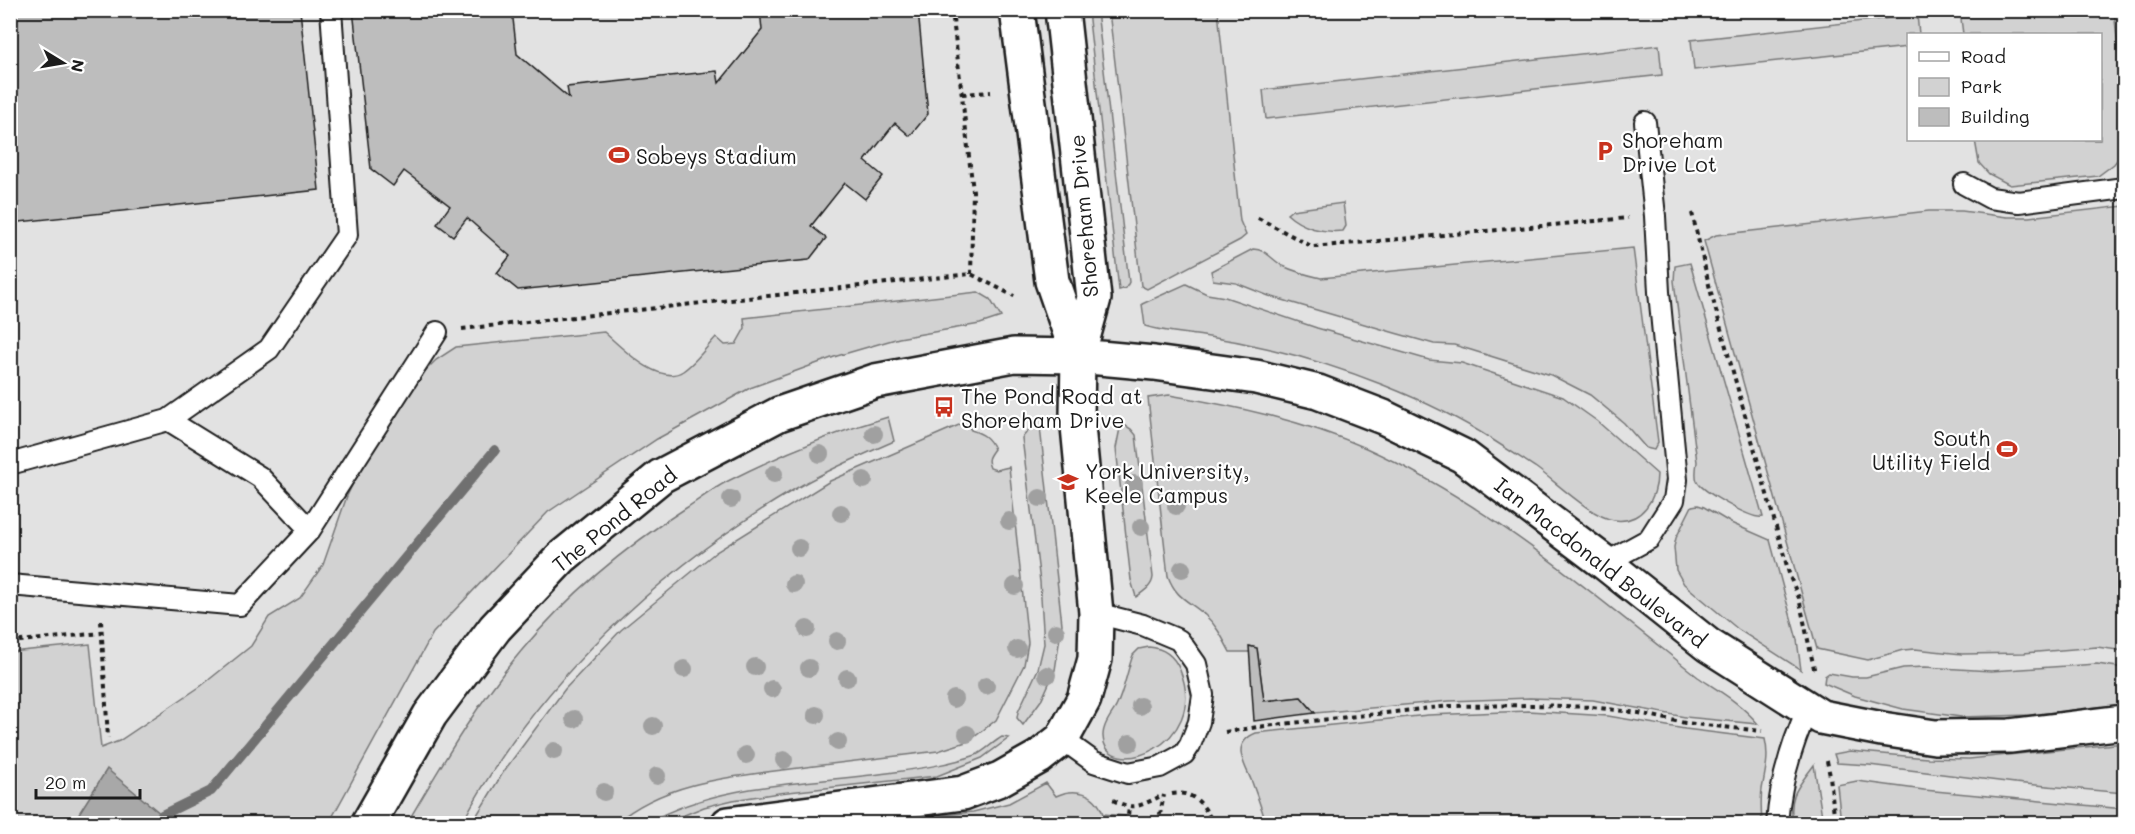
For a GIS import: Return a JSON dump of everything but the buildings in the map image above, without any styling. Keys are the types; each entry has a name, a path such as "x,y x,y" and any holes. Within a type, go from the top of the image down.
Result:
{"street":[{"name":"Shoreham Drive","path":"1017,10 1052,281 1078,356"},
{"name":"Shoreham Drive","path":"1062,10 1094,298 1078,356"},
{"name":"The Pond Road","path":"368,824 430,715 495,628 562,557 661,476 779,414 875,381 1014,355 1078,356"},
{"name":"Ian Macdonald Boulevard","path":"1078,356 1154,363 1256,377 1318,392 1383,417 1463,456 1605,563 1708,645 1821,717 1935,737 2010,736 2124,722"},
{"path":"733,823 963,793 1000,779 1039,757 1062,739 1084,699 1095,659 1096,614 1078,432 1078,356"}],"lane":[{"path":"10,464 168,420 269,349 347,235 331,10"},
{"path":"1605,563 1649,539 1674,500 1677,480 1659,292 1656,216 1645,122"},
{"path":"1964,184 1990,198 2019,202 2124,188"},
{"path":"10,585 240,605 310,530 436,332"},
{"path":"168,420 260,477 310,530"},
{"path":"1062,739 1094,762 1128,773 1160,767 1185,754 1199,722 1203,695 1196,664 1179,640 1143,625 1096,614"},
{"path":"1777,824 1779,795 1790,752 1808,708"}],"path":[{"path":"952,10 974,191 971,274"},
{"path":"962,94 991,92"},
{"path":"1692,213 1710,289 1790,577 1799,598 1814,661"},
{"path":"1258,218 1313,247 1632,218 1547,225"},
{"path":"436,332 971,274 1014,296"},
{"path":"100,593 108,738"},
{"path":"10,642 102,633"},
{"path":"1225,732 1450,706 1534,705 1592,707 1639,713 1685,723 1762,731"},
{"path":"1827,761 1835,824"},
{"path":"1158,824 1164,795"},
{"path":"1127,824 1129,807"}],"shaded area":[{"name":"York University, Keele Campus","path":"11,11 2124,11 2124,823 11,823"},
{"path":"107,769 162,815 157,823 73,823"}],"green space":[{"path":"1088,11 1097,11 1129,282 1126,288 1119,290"},
{"path":"1109,11 1218,11 1240,221 1246,235 1147,289 1141,286"},
{"path":"1960,11 2114,11 2124,101 2124,151 2114,164 2098,176 2010,185 1989,174 1979,163 1975,141 2102,141 2102,33 1963,33"},
{"path":"1917,15 1919,33 1907,33 1907,47 1694,70 1691,40"},
{"path":"1659,45 1662,75 1266,119 1263,90"},
{"path":"1343,203 1346,226 1343,231 1313,228 1299,223 1287,214 1292,210"},
{"path":"2124,206 2124,651 2097,647 2024,653 1962,654 1915,649 1868,660 1817,649 1704,241 1716,235 1929,211 1962,211 2007,217 2029,217"},
{"path":"1633,248 1658,442 1654,450 1646,448 1624,423 1590,395 1551,375 1454,345 1434,344 1395,333 1269,296 1236,283 1213,280 1211,271 1253,249 1258,249 1288,268 1321,278"},
{"path":"1690,263 1763,517 1757,517 1727,504 1707,491 1696,479 1697,462 1674,281 1675,266"},
{"path":"1186,284 1207,294 1225,297 1317,328 1429,360 1462,363 1563,397 1597,421 1657,474 1651,500 1640,514 1633,518 1614,520 1605,517 1584,506 1535,467 1493,440 1413,397 1294,355 1219,338 1145,326 1142,304"},
{"path":"978,292 990,299 1001,317 980,324 899,338 837,356 750,388 657,439 548,512 433,633 329,823 11,824 11,652 90,644 101,748 119,741 201,686 251,646 269,617 300,598 323,565 347,496 366,456 414,382 436,360 456,347 604,332 641,363 663,374 673,374 683,371 692,364 716,337 725,345 736,344 745,328 744,318"},
{"path":"1169,395 1244,409 1343,438 1444,489 1554,564 1698,677 1738,704 1758,724 1685,717 1593,700 1530,698 1449,701 1315,713 1301,697 1264,701 1257,648 1250,646 1250,652 1230,652 1213,624 1179,595 1168,576 1148,398"},
{"path":"888,417 894,441 807,482 745,521 696,555 606,634 564,677 527,723 492,772 462,823 407,823 461,734 506,670 540,629 578,591 620,555 663,523 723,484 806,445"},
{"path":"966,422 971,430 985,436 992,445 994,449 988,460 990,468 996,470 1009,467 1028,643 1024,665 996,720 969,741 938,751 756,773 681,788 636,808 616,823 472,823 504,771 565,689 621,630 716,552 830,481"},
{"path":"1121,423 1136,435 1153,577 1145,591 1136,597 1131,580 1116,448"},
{"path":"1031,427 1040,427 1062,624 1055,670 1042,699 1023,725 1017,718 1018,712 1038,669 1044,644 1040,582 1022,438"},
{"path":"1698,505 1770,540 1797,640 1801,670 1739,630 1684,584 1676,570 1674,547 1692,506"},
{"path":"1149,647 1168,654 1180,670 1186,697 1181,719 1170,737 1154,749 1136,756 1120,756 1108,750 1103,736 1104,728 1119,701 1133,655 1139,649"},
{"path":"2097,664 2124,668 2124,704 2030,715 1961,717 1903,709 1855,696 1824,683 1825,676 1829,673 1866,677 1903,668 1991,671"},
{"path":"1528,711 1608,716 1765,739 1767,756 1761,793 1762,823 1266,823 1241,754 1243,743 1256,733 1428,715"},
{"path":"1002,737 1009,738 982,758 937,776 733,800 704,807 665,823 647,823 676,809 736,792 768,786 895,772 956,761 976,755"},
{"path":"2124,743 2124,793 1837,763 1834,754 1850,751 1927,758 1969,759"},
{"path":"1814,765 1823,823 1793,823 1793,798"},
{"path":"1857,781 1924,790 2124,809 2124,823 1841,823 1837,785"},
{"path":"1046,783 1056,796 1077,792 1090,796 1103,814 1125,816 1123,823 865,823 973,812 1009,803"}],"waterway":[{"path":"162,815 211,791 495,450"}],"place":[{"name":"Shoreham Drive Lot","path":"1605,151"},
{"name":"Sobeys Stadium","path":"619,155"},
{"name":"The Pond Road at Shoreham Drive","path":"944,407"},
{"name":"South Utility Field","path":"2007,449"},
{"name":"York University, Keele Campus","path":"1068,482"}]}
